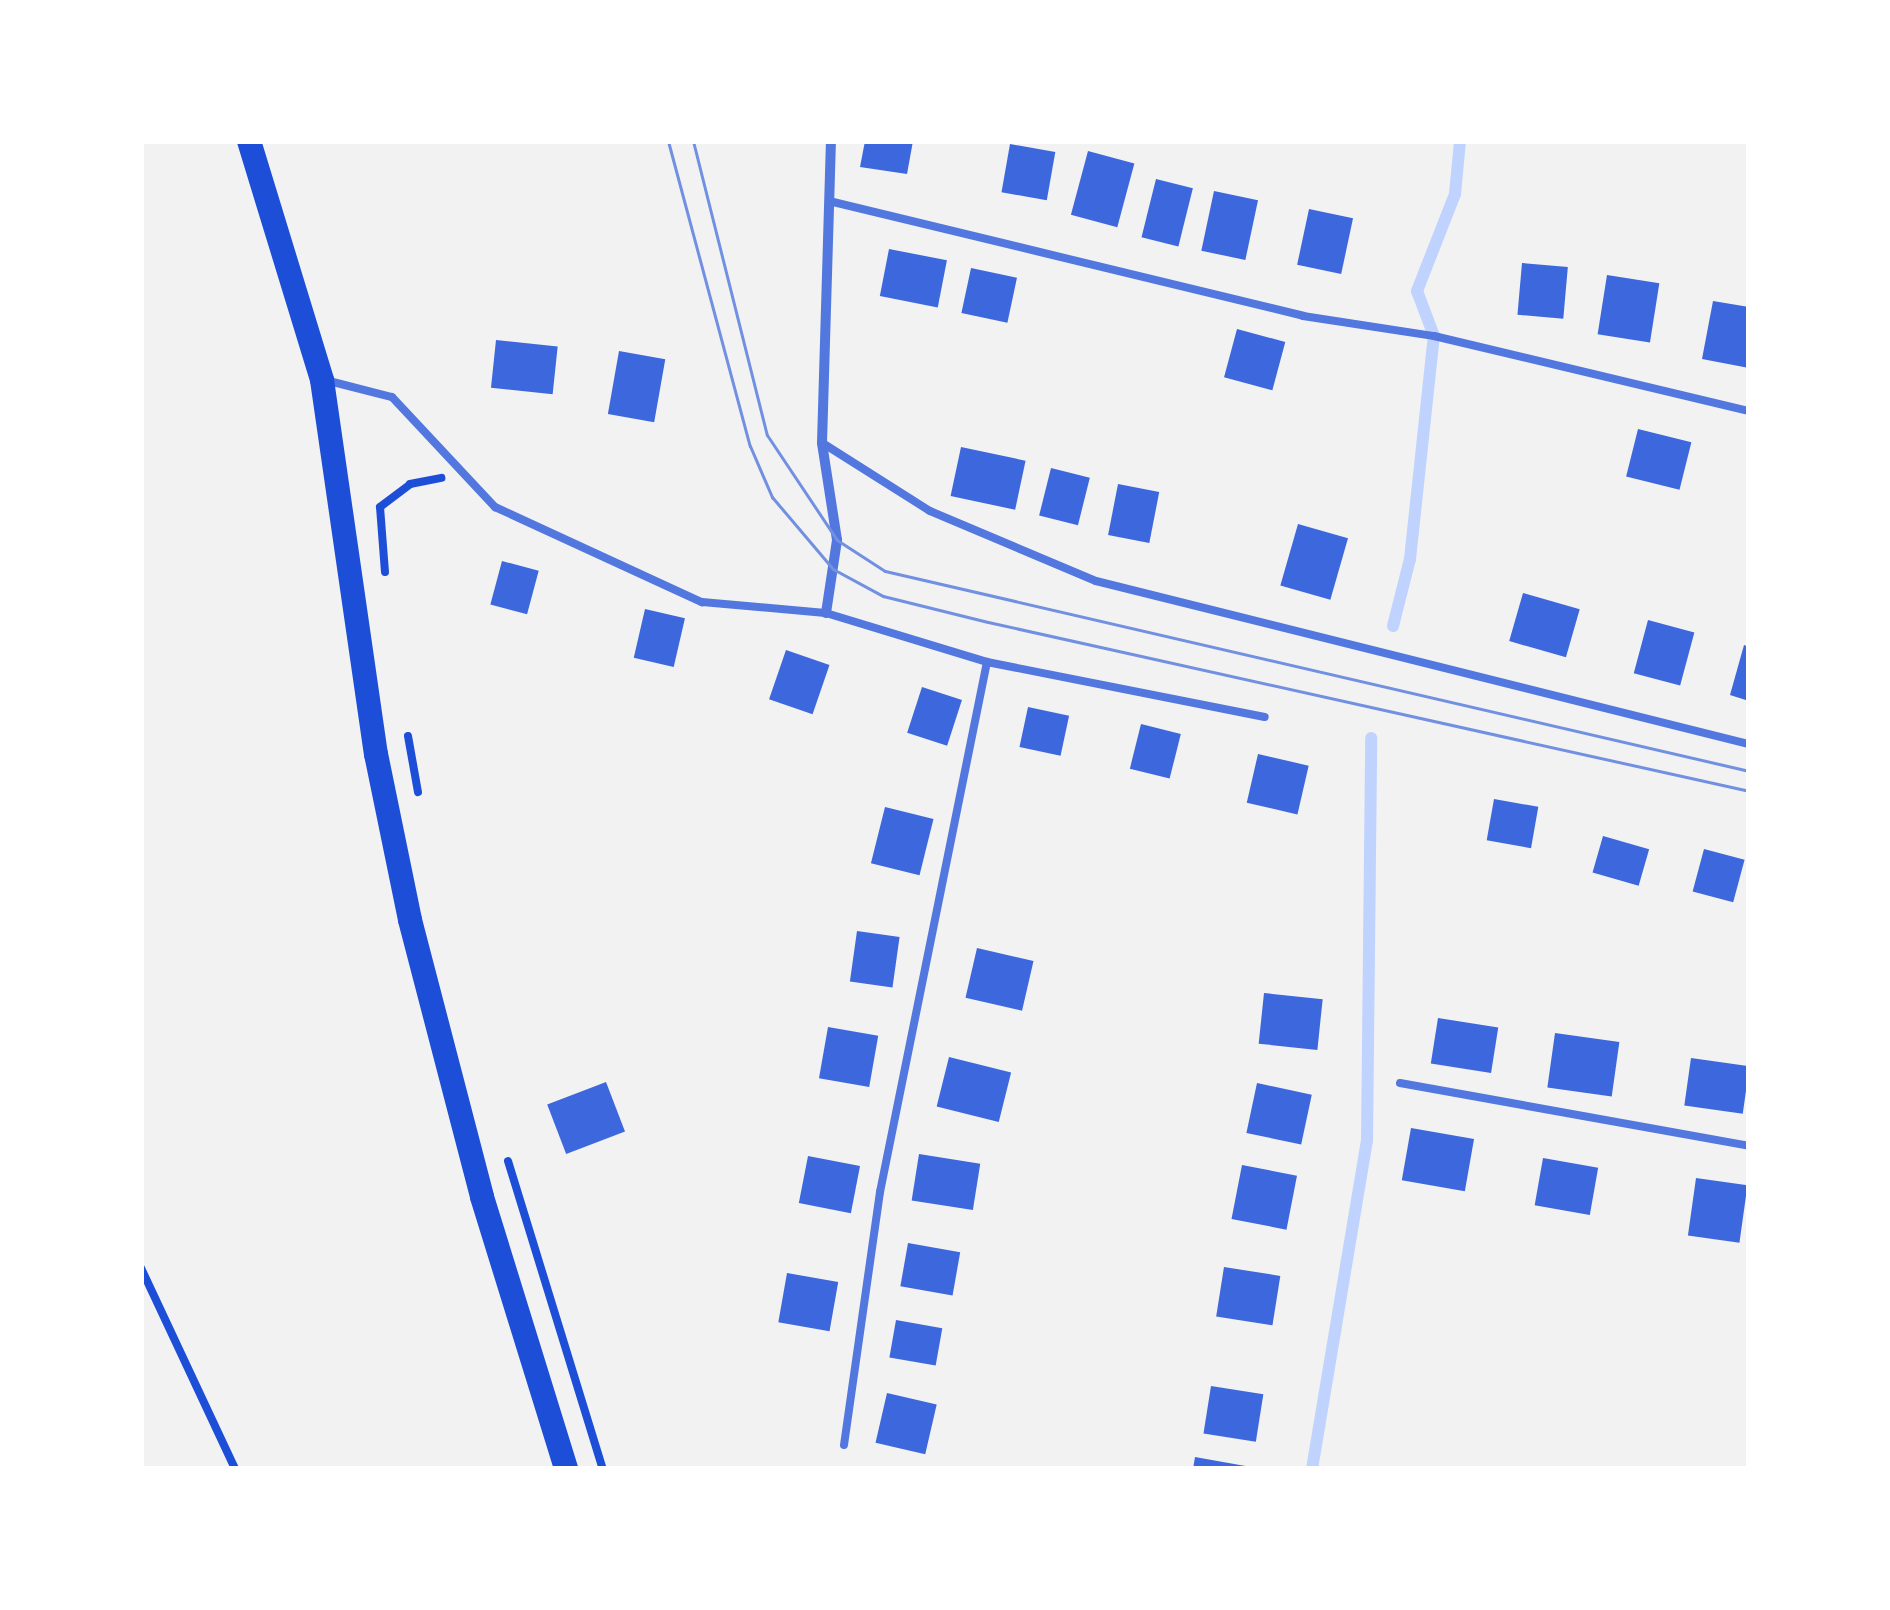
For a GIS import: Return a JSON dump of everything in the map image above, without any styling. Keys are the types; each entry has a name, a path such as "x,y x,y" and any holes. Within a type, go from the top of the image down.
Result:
{"main road":[{"path":"249,141 322,380 376,754 410,920 482,1197 566,1469"}],"street":[{"path":"826,614 837,540 822,443 831,141"}],"lane":[{"path":"829,201 1303,316 1434,336 1749,411"},
{"path":"322,380 392,397 461,479 495,507 702,602 826,614 987,662 1265,717"},
{"path":"822,443 930,511 1096,581 1749,744"},
{"path":"844,1445 880,1192 987,662"},
{"path":"1400,1083 1749,1146"}],"path":[{"path":"387,594 380,507 410,484 461,479"},
{"path":"404,718 420,805"},
{"path":"505,1151 603,1469"},
{"path":"141,1268 235,1469"}],"building":[{"path":"865,141 913,141 907,174 860,167"},
{"path":"1010,144 1055,152 1047,200 1001,192"},
{"path":"1088,151 1134,163 1117,227 1071,215"},
{"path":"1156,179 1193,188 1178,246 1141,237"},
{"path":"1214,191 1258,200 1245,260 1201,251"},
{"path":"1309,209 1353,218 1341,274 1297,265"},
{"path":"889,249 947,260 938,307 880,296"},
{"path":"1522,263 1568,267 1563,319 1517,315"},
{"path":"971,268 1017,278 1007,323 961,313"},
{"path":"1607,275 1659,283 1650,343 1598,334"},
{"path":"1713,301 1749,307 1749,368 1702,359"},
{"path":"1237,329 1285,342 1272,390 1224,377"},
{"path":"496,340 558,346 553,394 491,388"},
{"path":"619,351 665,359 654,422 608,414"},
{"path":"1638,429 1691,442 1680,490 1626,477"},
{"path":"961,447 1026,461 1015,510 951,496"},
{"path":"1051,468 1090,478 1078,525 1039,516"},
{"path":"1118,484 1159,492 1149,543 1108,535"},
{"path":"1298,524 1348,538 1330,600 1280,586"},
{"path":"502,561 539,571 527,614 490,604"},
{"path":"1523,593 1580,609 1566,657 1509,641"},
{"path":"645,609 685,618 674,667 634,658"},
{"path":"1648,620 1694,632 1680,686 1634,673"},
{"path":"1744,645 1749,647 1749,701 1730,695"},
{"path":"786,650 829,665 813,714 769,699"},
{"path":"922,687 962,700 947,746 907,733"},
{"path":"1028,707 1069,716 1061,756 1019,747"},
{"path":"1141,724 1181,734 1170,779 1130,769"},
{"path":"1258,754 1309,766 1297,814 1247,803"},
{"path":"1494,799 1538,807 1531,848 1487,840"},
{"path":"885,807 934,819 919,875 871,863"},
{"path":"1603,836 1649,849 1639,886 1593,873"},
{"path":"1704,849 1745,860 1733,902 1693,892"},
{"path":"857,931 900,937 892,987 850,982"},
{"path":"977,948 1034,961 1022,1011 966,998"},
{"path":"1264,993 1323,999 1317,1050 1259,1044"},
{"path":"1438,1018 1498,1028 1491,1073 1431,1063"},
{"path":"828,1027 878,1036 869,1087 819,1078"},
{"path":"1555,1033 1619,1042 1612,1097 1547,1087"},
{"path":"949,1057 1011,1072 999,1122 937,1106"},
{"path":"1691,1058 1749,1066 1743,1114 1684,1106"},
{"path":"606,1082 625,1131 566,1154 547,1105"},
{"path":"1257,1083 1312,1095 1301,1145 1246,1133"},
{"path":"1411,1128 1474,1139 1465,1191 1402,1180"},
{"path":"919,1154 980,1164 973,1210 912,1200"},
{"path":"808,1156 860,1166 851,1213 799,1203"},
{"path":"1543,1158 1598,1168 1590,1215 1535,1205"},
{"path":"1242,1165 1297,1176 1286,1230 1232,1219"},
{"path":"1696,1178 1747,1185 1739,1243 1688,1235"},
{"path":"908,1243 960,1252 953,1296 900,1286"},
{"path":"1224,1267 1280,1276 1272,1325 1216,1316"},
{"path":"787,1273 838,1282 830,1331 778,1322"},
{"path":"896,1320 942,1328 936,1366 889,1357"},
{"path":"1211,1386 1263,1394 1256,1442 1203,1433"},
{"path":"887,1393 937,1404 925,1454 876,1443"},
{"path":"1195,1457 1251,1467 1251,1469 1193,1469"}],"waterway":[{"path":"1393,626 1410,559 1434,336 1417,291 1455,194 1460,141"},
{"path":"1312,1469 1367,1141 1371,738"}],"tram line":[{"path":"668,141 750,446 772,497 833,569 883,596 988,622 1749,791"},
{"path":"693,141 767,435 837,540 885,571 1749,771"}]}
